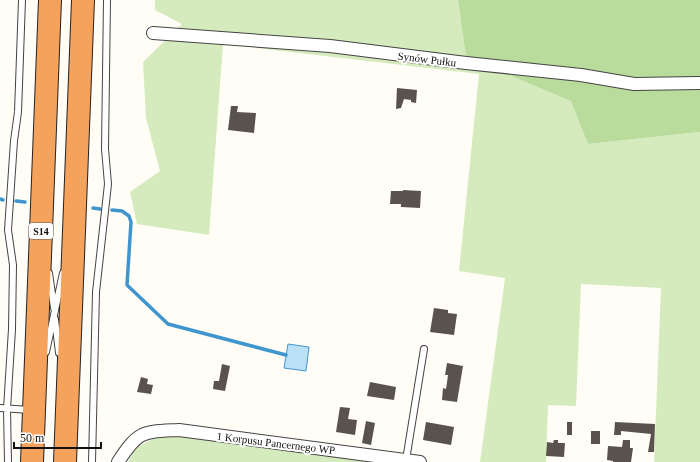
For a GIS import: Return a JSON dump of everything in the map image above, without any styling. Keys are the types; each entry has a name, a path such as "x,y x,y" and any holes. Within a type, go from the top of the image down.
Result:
{"highway":[{"name":"S14","path":"32,462 50,0"},
{"path":"65,462 83,0"}],"street":[{"name":"Synów Pułku","path":"153,33 330,46 466,63 581,74 634,84 700,83"},
{"name":"1 Korpusu Pancernego WP","path":"118,462 129,445 145,432 179,430 376,459 420,462"}],"lane":[{"path":"8,462 7,408 12,329 13,265 8,230 14,141 18,112 22,0"},
{"path":"92,462 96,292 108,184 105,149 107,0"},
{"path":"42,213 48,259"},
{"path":"65,260 75,215"},
{"path":"48,267 60,359"},
{"path":"45,358 64,268"},
{"path":"406,460 424,349"},
{"path":"0,408 34,410 43,365"},
{"path":"61,366 67,412"}],"green space":[{"path":"155,0 458,0 466,57 572,101 588,144 700,132 700,462 654,462 661,288 581,284 576,406 548,405 546,462 480,462 505,278 459,271 479,74 223,44 209,235 137,224 130,192 160,171 146,118 143,62 182,24 155,10"},
{"path":"458,0 700,0 700,132 588,144 571,101 466,57"},
{"path":"180,434 358,456 363,462 128,462 138,448 150,440"}],"water":[{"path":"288,344 309,347 306,371 284,368"}],"building":[{"path":"397,88 417,90 416,103 411,102 411,100 404,99 401,108 396,109"},
{"path":"231,106 238,106 237,112 256,113 254,133 228,130"},
{"path":"391,191 421,191 420,208 401,207 401,204 390,204"},
{"path":"434,308 448,310 448,313 457,314 454,335 430,332"},
{"path":"447,363 463,366 457,402 442,400 443,388 446,389 448,375 445,375"},
{"path":"222,364 230,366 225,391 213,389 214,381 219,381"},
{"path":"141,377 148,379 147,384 153,385 151,394 137,392"},
{"path":"370,382 396,387 394,400 367,396"},
{"path":"340,407 350,408 348,419 357,420 355,435 336,432"},
{"path":"366,421 375,423 371,445 362,443"},
{"path":"426,422 454,427 451,445 423,440"},
{"path":"567,422 572,422 572,435 567,435"},
{"path":"615,422 655,424 654,452 648,452 651,434 621,431 621,435 614,435"},
{"path":"591,431 600,431 600,444 591,444"},
{"path":"554,440 558,440 558,443 565,443 564,457 546,456 547,442 553,443"},
{"path":"623,440 630,440 630,448 633,448 631,462 613,462 607,460 608,446 622,447"}],"waterway":[{"path":"16,201 25,202"},
{"path":"93,208 100,209"},
{"path":"112,210 122,211 129,216 131,222 127,285 168,324 286,355"}]}
